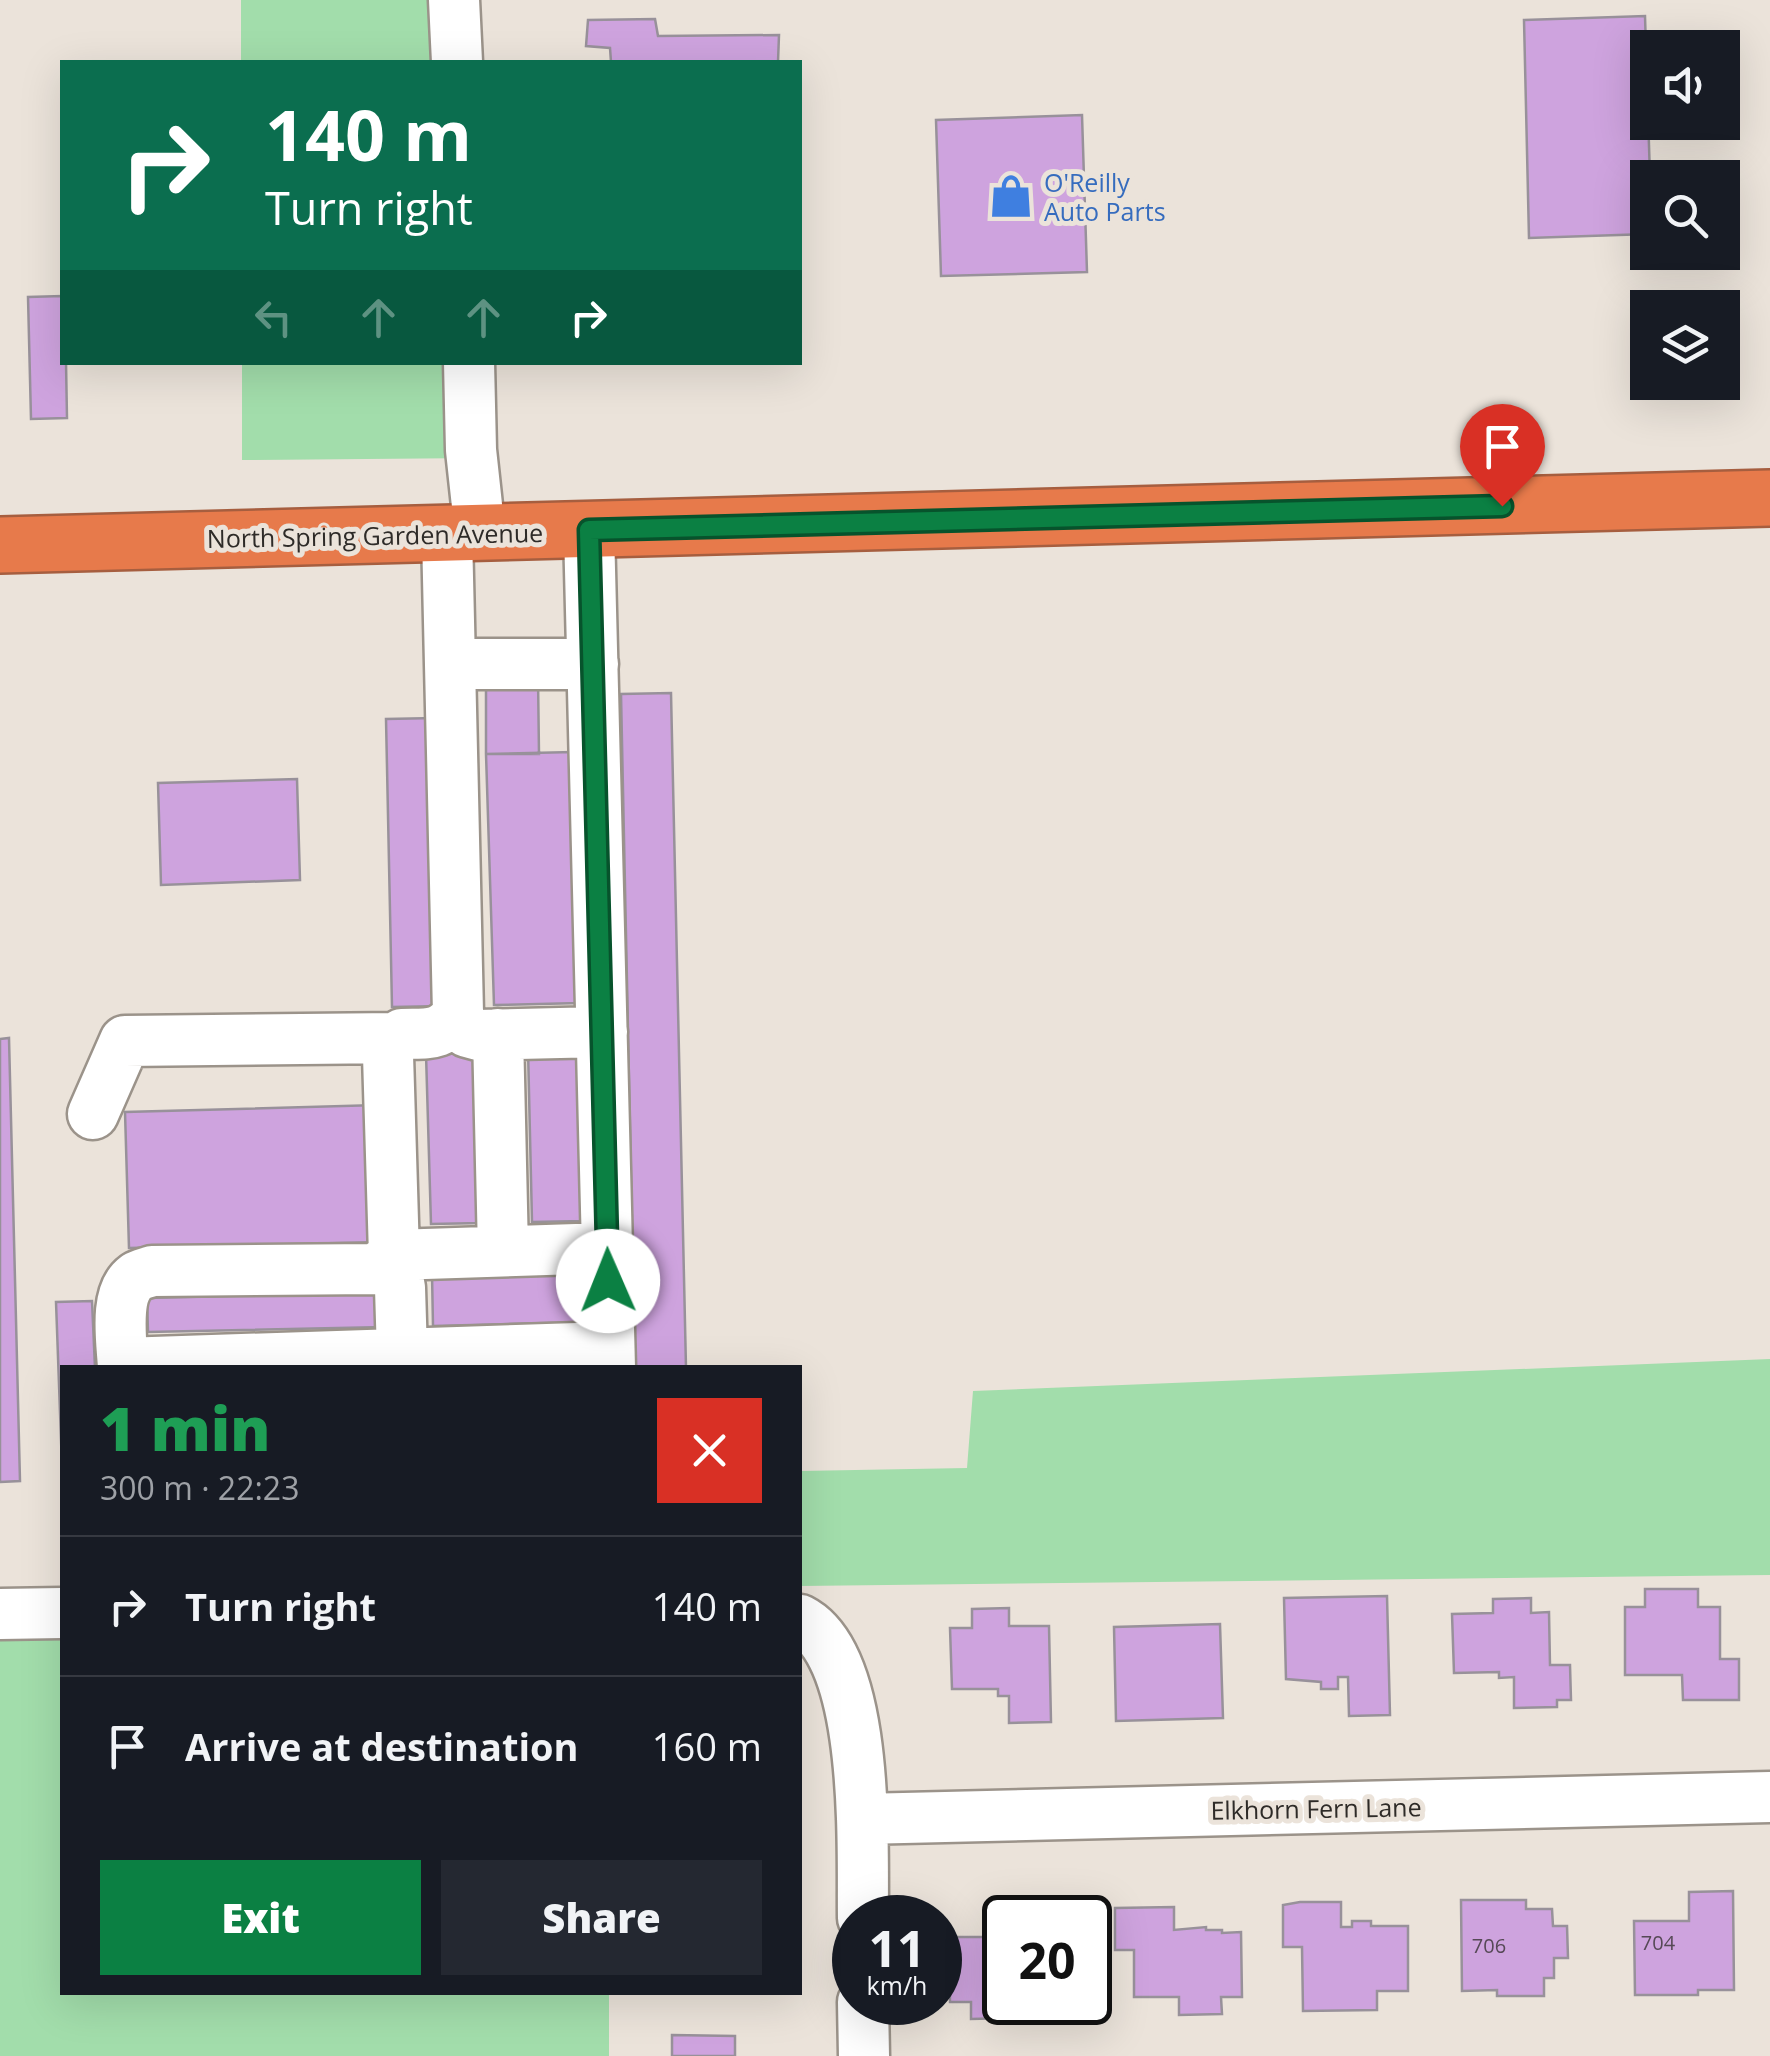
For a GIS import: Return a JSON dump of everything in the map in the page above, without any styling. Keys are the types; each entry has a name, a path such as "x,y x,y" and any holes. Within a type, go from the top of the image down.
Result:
{"highway":[{"name":"North Spring Garden Avenue","path":"0,546 1770,498"}],"street":[{"path":"454,0 457,60"},
{"path":"402,1354 400,1288 394,1255 388,1054 402,1034 436,1032 448,1027 458,1013 450,664 471,450 469,365"},
{"path":"589,530 610,1358 402,1354 123,1365 121,1314 126,1289 136,1277 152,1271 376,1269 394,1255 607,1248"},
{"path":"450,664 592,664"},
{"path":"448,1027 478,1035 602,1032"},
{"path":"498,1034 503,1252"},
{"path":"93,1114 125,1041 397,1038"},
{"path":"0,1614 60,1613"},
{"path":"802,1621 810,1625 838,1666 850,1706 859,1760 863,1895"},
{"name":"Elkhorn Fern Lane","path":"862,1819 1770,1797"},
{"path":"863,2025 864,2056"}],"green space":[{"path":"241,0 478,0 478,60 241,60"},
{"path":"242,365 479,365 479,458 242,460"},
{"path":"1770,1359 1770,1575 802,1586 802,1471 967,1468 973,1391"},
{"path":"60,1632 60,1995 609,1995 609,2056 0,2056 0,1633"}],"building":[{"path":"1645,16 1645,30 1630,30 1630,140 1649,140 1649,160 1630,160 1630,235 1529,238 1524,20"},
{"path":"655,19 658,36 779,35 778,60 611,60 610,48 586,46 588,20"},
{"name":"O'Reilly Auto Parts","path":"1082,115 1087,272 941,276 936,120"},
{"path":"60,296 60,365 66,365 67,418 31,419 28,297"},
{"path":"538,677 539,754 486,754 486,678"},
{"path":"671,693 686,1365 635,1365 621,694"},
{"path":"436,718 442,1006 392,1007 386,719"},
{"path":"573,752 580,1003 494,1005 486,754"},
{"path":"297,779 300,880 161,885 158,783"},
{"path":"9,1038 20,1481 0,1482 0,1039"},
{"path":"580,1048 583,1221 532,1222 528,1049"},
{"path":"477,1052 482,1223 431,1224 426,1054"},
{"path":"378,1105 381,1242 129,1248 125,1112"},
{"path":"583,1270 584,1322 433,1326 432,1274"},
{"path":"384,1292 385,1327 148,1332 147,1298"},
{"path":"92,1301 95,1365 60,1365 60,1412 56,1302"},
{"path":"1645,1589 1698,1589 1698,1607 1720,1607 1720,1659 1739,1659 1739,1700 1683,1700 1682,1675 1625,1675 1625,1607 1645,1607"},
{"path":"1387,1596 1390,1715 1349,1716 1348,1677 1338,1677 1338,1689 1321,1689 1321,1682 1286,1679 1284,1598"},
{"path":"1531,1598 1531,1613 1549,1612 1550,1665 1570,1665 1571,1700 1557,1700 1557,1707 1514,1708 1514,1677 1499,1678 1499,1672 1454,1673 1452,1614 1493,1613 1493,1599"},
{"path":"1009,1608 1009,1626 1049,1626 1051,1722 1009,1723 1009,1696 998,1696 998,1689 952,1689 950,1628 972,1628 972,1609"},
{"path":"1220,1624 1223,1718 1116,1721 1114,1627"},
{"path":"1733,1891 1734,1990 1698,1990 1698,1995 1635,1995 1634,1921 1689,1921 1689,1892"},
{"path":"1461,1900 1526,1900 1526,1909 1552,1909 1553,1926 1567,1926 1568,1958 1554,1958 1554,1978 1544,1978 1544,1996 1497,1996 1497,1990 1462,1991"},
{"path":"1341,1902 1341,1927 1352,1927 1352,1921 1371,1921 1371,1926 1408,1926 1408,1991 1377,1991 1377,2010 1303,2011 1302,1947 1283,1947 1283,1905"},
{"path":"1174,1907 1174,1930 1206,1927 1222,1933 1241,1932 1242,1997 1221,1997 1222,2014 1179,2015 1179,1997 1134,1997 1134,1950 1115,1950 1115,1908"},
{"path":"962,1937 982,1937 982,2019 971,2019 971,2002 962,2002"},
{"path":"672,2035 735,2036 735,2056 672,2056"}],"place":[{"name":"O'Reilly Auto Parts","path":"1011,196"}],"route":[{"path":"608,1281 589,530 1502,506"}]}
